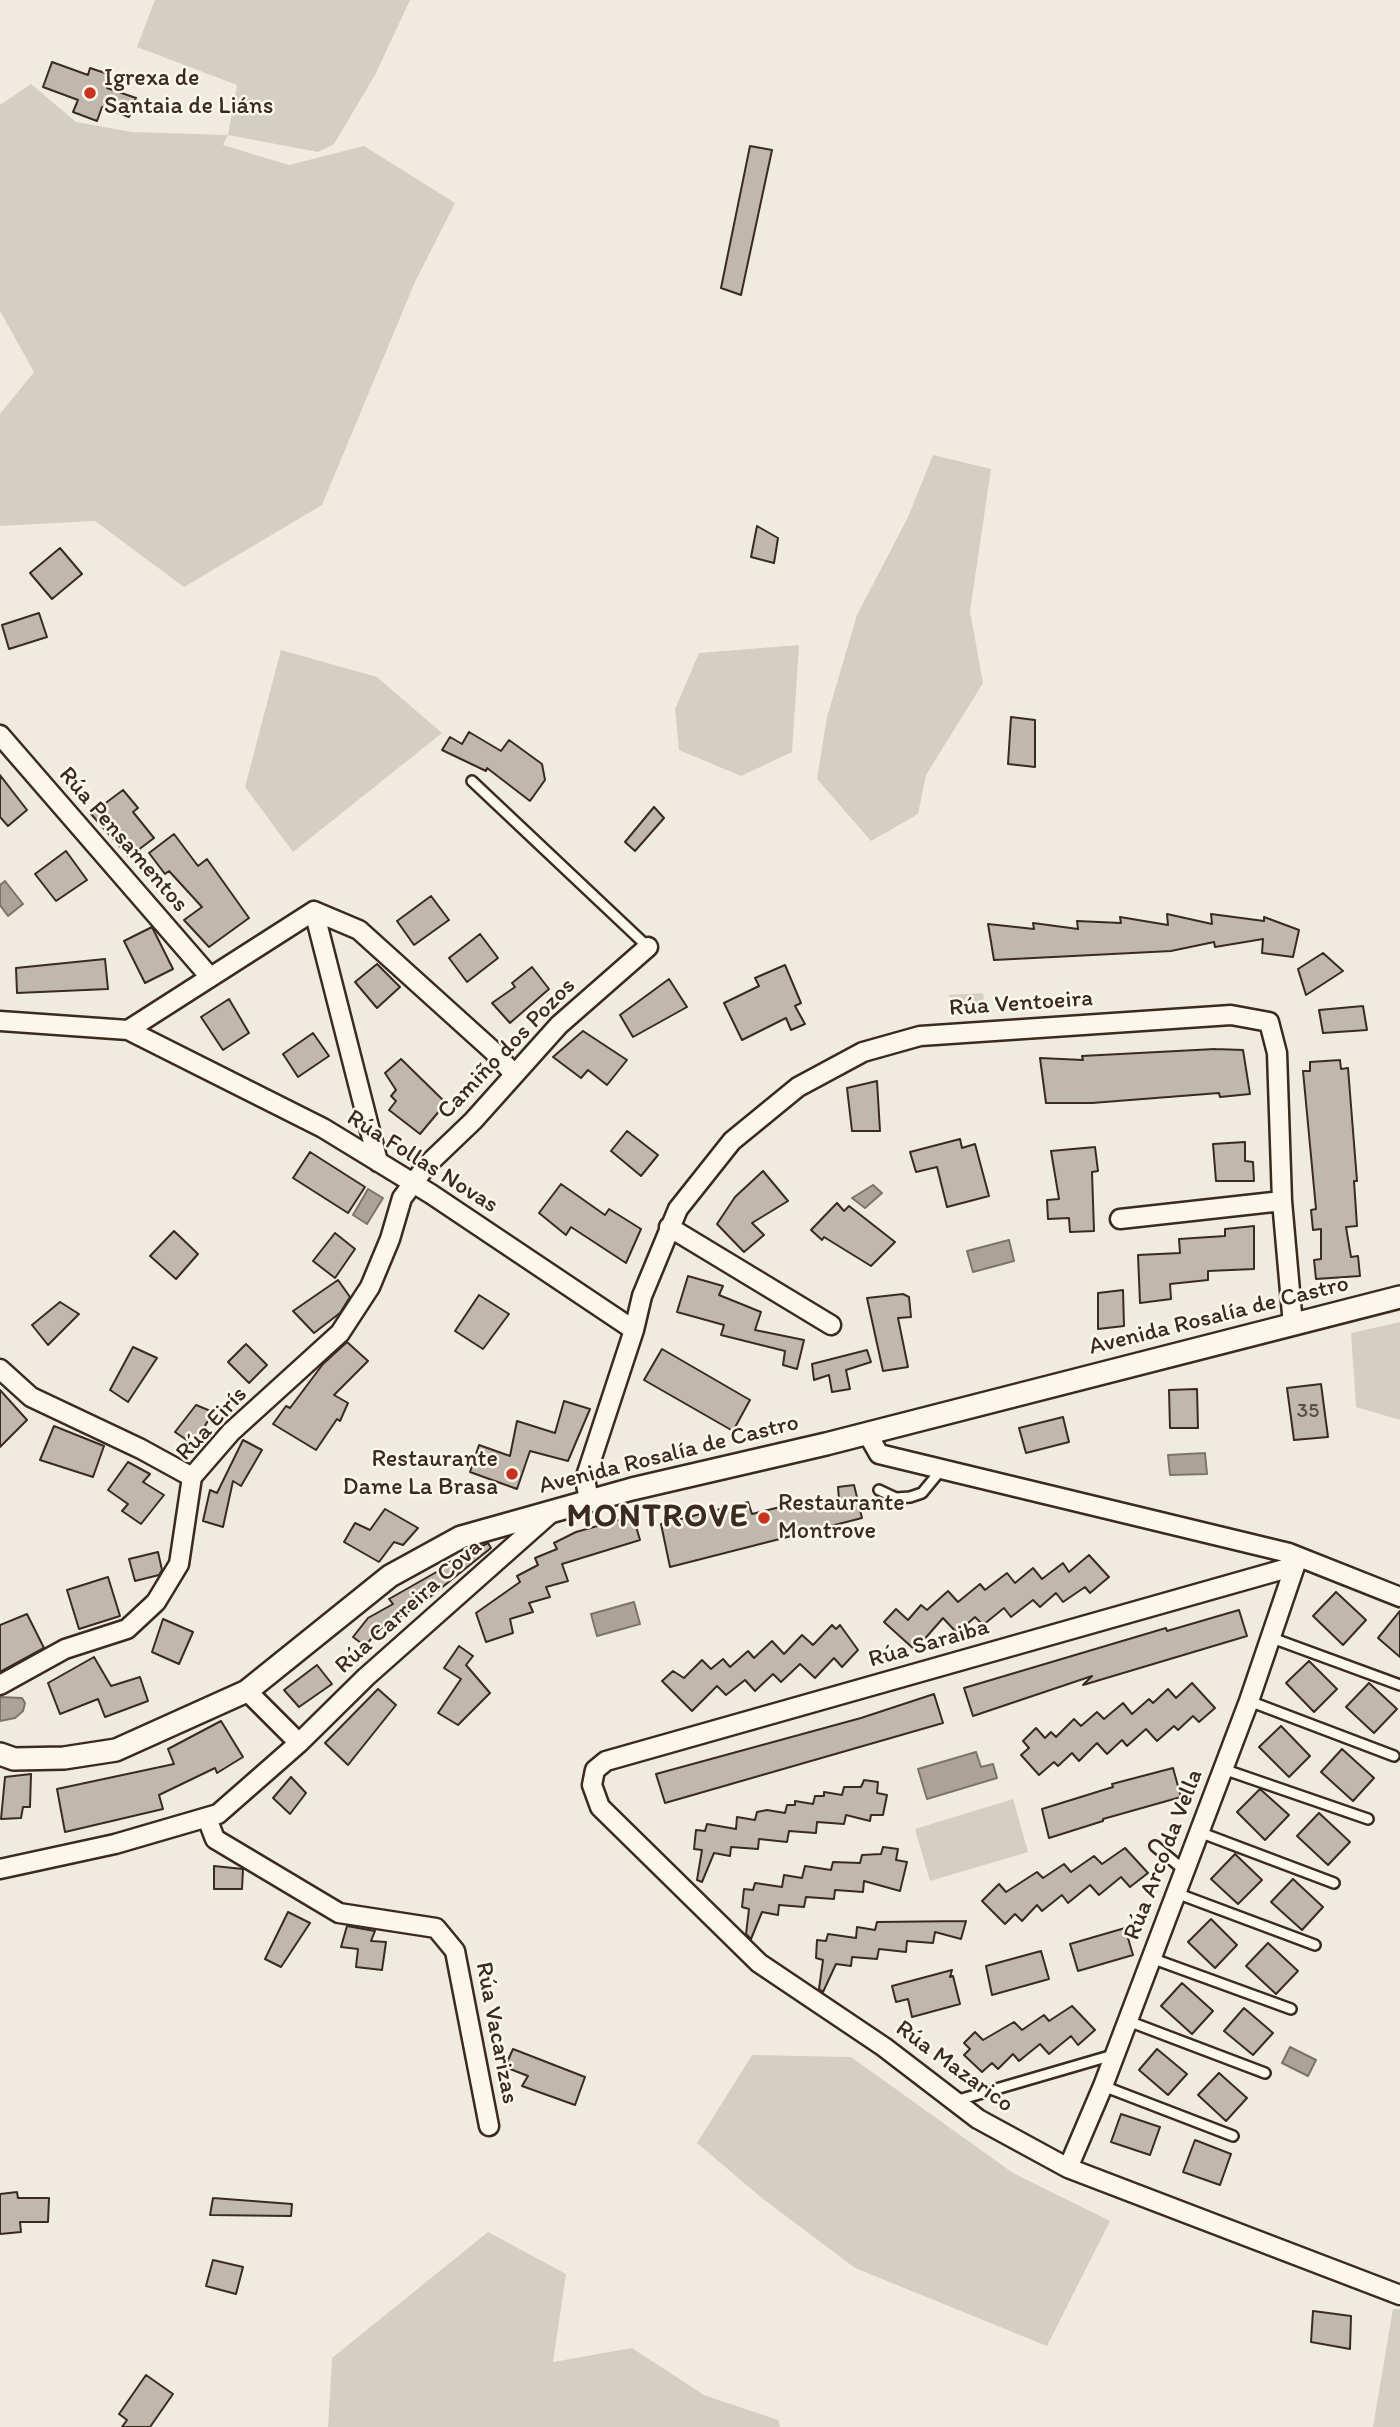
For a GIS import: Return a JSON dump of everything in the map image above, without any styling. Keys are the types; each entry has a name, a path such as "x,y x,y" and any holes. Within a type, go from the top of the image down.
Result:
{"street":[{"name":"Rúa Pensamentos","path":"0,736 210,977"},
{"path":"128,1030 314,911"},
{"path":"314,911 359,930 493,1051 513,1073"},
{"path":"314,911 378,1162"},
{"name":"Camiño dos Pozos","path":"414,1184 427,1165 473,1121 513,1073 559,1025 648,947"},
{"name":"Rúa Ventoeira","path":"635,1330 642,1296 678,1209 732,1140 798,1087 863,1052 920,1036 1231,1015 1269,1021 1277,1053 1282,1201 1293,1325"},
{"name":"Rúa Follas Novas","path":"0,1021 128,1030 323,1128 414,1184 635,1330"},
{"name":"Rúa Eirís","path":"0,1685 65,1649 127,1629 156,1602 179,1564 192,1477 231,1432 340,1333 370,1287 390,1239 402,1198 414,1184"},
{"path":"1120,1219 1282,1201"},
{"path":"669,1227 831,1325"},
{"name":"Avenida Rosalía de Castro","path":"0,1754 14,1759 64,1758 116,1750 247,1692 390,1577 461,1537 589,1500 867,1433 1400,1297"},
{"path":"589,1500 585,1479 635,1330"},
{"path":"0,1369 31,1397 141,1449 192,1477"},
{"path":"867,1433 878,1454 1297,1561 1400,1597"},
{"name":"Rúa Carreira Cova","path":"0,1869 115,1844 218,1815 299,1744 366,1677 554,1510"},
{"name":"Rúa Arco da Vella","path":"1068,2168 1103,2086 1249,1701 1297,1561"},
{"name":"Rúa Saraiba","path":"592,1785 595,1770 606,1761 1297,1561"},
{"path":"247,1692 299,1744"},
{"name":"Rúa Mazarico","path":"592,1785 600,1807 759,1963 884,2047 978,2119 1068,2168 1400,2295"},
{"name":"Rúa Vacarizas","path":"207,1818 215,1839 340,1913 436,1928 455,1951 489,2126"}],"lane":[{"name":"Camiño dos Pozos","path":"472,781 648,947"},
{"path":"879,1490 896,1498 910,1497 922,1493 942,1469"},
{"path":"1272,1638 1400,1685"},
{"path":"1249,1701 1394,1756"},
{"path":"1223,1769 1368,1819"},
{"path":"1199,1832 1334,1883"},
{"path":"1155,1846 1184,1870"},
{"path":"1176,1894 1315,1945"},
{"path":"1152,1958 1291,2009"},
{"path":"1128,2021 1265,2073"},
{"path":"953,2102 1114,2055"},
{"path":"1103,2086 1233,2136"}],"shaded area":[{"path":"155,0 410,0 375,75 334,144 318,152 228,135 237,85 137,47"},
{"path":"31,84 76,122 132,132 228,135 223,145 289,165 364,146 455,203 415,282 322,505 184,587 95,521 0,526 0,414 34,372 0,311 0,105"},
{"path":"933,455 991,469 970,611 983,683 926,775 918,814 871,841 817,779 827,717 857,615 908,517"},
{"path":"799,645 792,752 741,776 679,750 675,709 699,653"},
{"path":"281,650 377,677 442,733 293,852 245,787"},
{"path":"5,881 23,904 8,916 0,905 0,885"},
{"path":"983,993 986,1012 952,1013 949,995"},
{"path":"873,1185 882,1193 865,1208 852,1198"},
{"path":"368,1189 383,1198 367,1224 353,1215"},
{"path":"1009,1240 1014,1261 973,1272 967,1251"},
{"path":"1400,1322 1400,1420 1356,1407 1351,1333"},
{"path":"1205,1453 1207,1474 1170,1475 1168,1455"},
{"path":"634,1602 640,1624 597,1636 591,1614"},
{"path":"0,1697 22,1698 25,1703 23,1711 15,1718 0,1721"},
{"path":"976,1752 981,1767 993,1764 997,1778 927,1799 918,1769"},
{"path":"1013,1799 1028,1852 930,1881 915,1829"},
{"path":"1290,2047 1316,2060 1308,2076 1282,2063"},
{"path":"752,2055 851,2057 1013,2173 1110,2221 1047,2346 855,2268 763,2199 697,2143"},
{"path":"488,2232 566,2274 553,2362 632,2348 704,2395 778,2420 780,2427 328,2427 332,2358"},
{"path":"1393,2309 1400,2309 1400,2427 1373,2427"}],"building":[{"name":"Igrexa de Santaia de Liáns","path":"52,62 88,75 90,68 111,75 107,88 136,98 129,117 102,107 97,121 73,112 78,100 43,87"},
{"path":"750,146 772,150 741,295 721,288"},
{"path":"757,526 778,538 774,563 751,557"},
{"path":"60,548 82,574 52,599 30,573"},
{"path":"39,613 47,637 9,649 2,625"},
{"path":"1011,717 1035,720 1035,767 1008,764"},
{"path":"469,732 501,751 509,740 542,764 545,780 530,801 487,768 486,771 442,750 450,737 462,744"},
{"path":"0,775 27,810 8,826 0,817"},
{"path":"123,790 138,808 133,812 154,838 129,857 91,814"},
{"path":"654,807 664,818 635,851 625,842"},
{"path":"174,834 198,866 207,859 249,918 209,947 184,920 202,907 169,871 165,874 149,853"},
{"path":"66,851 87,880 56,901 35,874"},
{"path":"431,896 449,920 414,945 397,921"},
{"path":"1167,914 1212,924 1211,914 1264,921 1264,917 1299,930 1293,957 1262,953 1263,939 1215,947 1214,942 1171,951 994,960 988,924 1034,929 1033,923 1078,929 1077,921 1121,923 1120,917 1168,925"},
{"path":"152,927 173,969 145,983 124,941"},
{"path":"480,934 498,958 467,982 449,958"},
{"path":"1323,953 1343,971 1306,995 1298,969"},
{"path":"105,959 108,989 17,993 16,968"},
{"path":"377,964 400,987 377,1008 355,982"},
{"path":"785,965 801,1003 795,1006 805,1024 791,1030 786,1018 742,1040 724,1003 759,986 755,978"},
{"path":"532,967 549,989 510,1023 492,1003 515,987 512,983"},
{"path":"669,979 687,1007 633,1037 620,1015"},
{"path":"229,999 249,1033 223,1050 201,1017"},
{"path":"1363,1006 1367,1030 1323,1033 1319,1010"},
{"path":"583,1031 627,1060 607,1085 588,1070 581,1078 553,1057"},
{"path":"313,1033 329,1056 298,1077 283,1054"},
{"path":"1243,1050 1250,1094 1220,1097 1219,1093 1092,1103 1046,1103 1040,1058 1083,1060 1082,1056"},
{"path":"401,1059 446,1103 420,1134 389,1110 396,1101 391,1096 396,1090 385,1073"},
{"path":"1340,1060 1341,1069 1348,1068 1357,1181 1354,1181 1357,1226 1346,1227 1351,1257 1358,1256 1360,1276 1316,1279 1314,1260 1321,1259 1321,1229 1313,1230 1311,1210 1316,1209 1303,1071 1310,1071 1310,1062"},
{"path":"877,1081 880,1131 852,1131 847,1088"},
{"path":"627,1131 658,1155 641,1176 611,1151"},
{"path":"960,1139 962,1148 975,1144 989,1196 947,1207 937,1167 916,1172 910,1152"},
{"path":"1245,1142 1245,1161 1253,1162 1254,1181 1216,1181 1213,1144"},
{"path":"1095,1147 1098,1171 1092,1172 1094,1231 1070,1232 1069,1218 1048,1219 1047,1200 1059,1199 1051,1151"},
{"path":"310,1152 365,1187 348,1213 293,1178"},
{"path":"763,1171 788,1201 752,1223 764,1235 744,1252 717,1224 735,1197"},
{"path":"561,1184 605,1215 609,1209 641,1229 626,1263 571,1227 566,1235 539,1213"},
{"path":"837,1203 844,1211 849,1206 895,1242 871,1266 824,1237 822,1240 811,1230"},
{"path":"1254,1226 1254,1269 1208,1271 1208,1280 1170,1284 1171,1299 1140,1303 1138,1255 1180,1253 1179,1239 1225,1236 1225,1229"},
{"path":"174,1231 198,1254 176,1279 150,1256"},
{"path":"335,1233 355,1249 335,1278 313,1261"},
{"path":"688,1276 723,1286 719,1295 761,1312 755,1330 804,1340 797,1369 783,1365 785,1351 721,1335 724,1325 677,1312"},
{"path":"338,1280 350,1297 340,1313 314,1333 293,1311"},
{"path":"1123,1290 1124,1326 1098,1329 1098,1293"},
{"path":"903,1294 909,1297 911,1317 898,1318 908,1367 883,1371 867,1298"},
{"path":"479,1295 509,1314 483,1349 455,1331"},
{"path":"60,1302 79,1314 48,1345 32,1325"},
{"path":"347,1342 368,1361 334,1395 348,1403 340,1421 337,1419 316,1450 273,1424 286,1406 290,1408 323,1364"},
{"path":"246,1344 267,1365 249,1383 228,1362"},
{"path":"133,1347 157,1358 128,1402 110,1390"},
{"path":"662,1349 750,1400 733,1431 644,1380"},
{"path":"867,1350 871,1362 846,1370 850,1389 832,1392 829,1375 814,1380 812,1364"},
{"path":"1321,1384 1328,1437 1294,1440 1287,1388"},
{"path":"1197,1389 1198,1428 1170,1428 1169,1390"},
{"path":"0,1390 27,1420 0,1447"},
{"path":"564,1401 590,1409 568,1461 530,1451 517,1489 470,1472 479,1445 510,1456 517,1421 555,1433"},
{"path":"196,1405 213,1412 194,1445 175,1432"},
{"path":"1063,1417 1069,1442 1026,1453 1019,1428"},
{"path":"54,1426 104,1446 93,1477 40,1460"},
{"path":"243,1440 262,1450 241,1486 233,1481 223,1527 203,1521 210,1490 217,1493"},
{"path":"128,1462 150,1474 143,1482 164,1495 141,1524 122,1511 128,1504 108,1490"},
{"path":"854,1485 862,1518 670,1567 661,1524 748,1502 752,1514 804,1501 805,1506 839,1499 838,1487"},
{"path":"385,1509 418,1528 403,1545 394,1542 379,1562 344,1542 355,1523 370,1530"},
{"path":"633,1516 640,1540 562,1564 568,1581 546,1587 550,1597 529,1603 533,1612 510,1619 513,1633 486,1642 476,1613 520,1582 517,1576 538,1565 535,1558 557,1549 554,1543 576,1532"},
{"path":"488,1543 491,1548 420,1605 380,1629 365,1646 353,1637 368,1618 393,1604 389,1599 440,1570 438,1568"},
{"path":"158,1552 162,1570 159,1575 135,1581 129,1559"},
{"path":"1089,1555 1109,1577 1090,1593 1085,1587 1063,1602 1056,1593 1040,1607 1033,1600 1011,1617 1004,1608 983,1625 975,1617 957,1633 943,1618 915,1650 884,1622 896,1609 908,1620 921,1605 927,1610 948,1591 958,1602 980,1584 985,1590 1007,1573 1015,1583 1033,1568 1042,1579 1063,1563 1069,1572"},
{"path":"108,1577 120,1616 79,1629 67,1590"},
{"path":"1336,1592 1366,1620 1343,1645 1313,1616"},
{"path":"1239,1610 1247,1636 1083,1685 1092,1676 973,1716 964,1688 1166,1628 1167,1631"},
{"path":"1400,1611 1400,1657 1378,1638"},
{"path":"27,1614 44,1648 0,1672 0,1625"},
{"path":"163,1619 193,1632 179,1664 152,1652"},
{"path":"832,1625 836,1629 840,1625 858,1650 842,1667 834,1658 815,1678 800,1664 781,1682 773,1674 755,1691 745,1680 726,1695 717,1686 692,1711 662,1681 673,1671 684,1678 702,1660 711,1669 723,1659 730,1667 748,1651 754,1658 772,1641 784,1654 802,1635 813,1645"},
{"path":"459,1646 473,1656 466,1665 490,1693 458,1725 438,1713 461,1679 444,1668"},
{"path":"94,1657 111,1686 140,1677 148,1701 105,1717 98,1699 60,1714 48,1683"},
{"path":"1309,1661 1337,1689 1314,1712 1286,1683"},
{"path":"317,1665 332,1684 299,1707 284,1690"},
{"path":"1192,1683 1215,1708 1199,1722 1193,1716 1178,1730 1174,1726 1157,1741 1146,1729 1127,1746 1122,1740 1107,1754 1097,1743 1079,1761 1072,1753 1058,1766 1054,1762 1039,1775 1021,1755 1029,1748 1023,1741 1036,1728 1045,1738 1051,1732 1056,1737 1074,1719 1081,1726 1097,1712 1104,1719 1123,1703 1132,1714 1149,1699 1153,1703 1168,1689 1176,1698"},
{"path":"1369,1683 1397,1709 1374,1733 1346,1707"},
{"path":"378,1689 396,1705 348,1765 325,1743"},
{"path":"934,1694 943,1723 665,1803 656,1774 861,1718"},
{"path":"221,1721 243,1757 217,1773 215,1768 159,1795 163,1809 65,1832 57,1789 174,1764 168,1749"},
{"path":"1281,1726 1310,1756 1289,1777 1259,1747"},
{"path":"1342,1749 1374,1778 1353,1801 1321,1772"},
{"path":"1173,1768 1181,1797 1103,1819 1049,1838 1042,1809 1113,1787 1112,1784"},
{"path":"31,1774 30,1807 23,1807 21,1818 1,1819 5,1777"},
{"path":"291,1777 306,1793 290,1814 273,1798"},
{"path":"864,1780 878,1782 877,1793 887,1795 883,1815 871,1815 870,1821 846,1815 844,1824 817,1822 816,1833 789,1831 787,1842 759,1839 758,1849 731,1847 730,1856 714,1853 702,1882 697,1880 702,1850 694,1849 696,1830 705,1831 707,1824 736,1829 737,1817 755,1820 757,1812 767,1810 785,1813 787,1805 795,1805 795,1801 813,1804 815,1796 824,1796 824,1792 842,1795 844,1787 861,1787"},
{"path":"1260,1789 1289,1815 1265,1840 1237,1812"},
{"path":"1319,1813 1350,1842 1328,1865 1297,1836"},
{"path":"883,1847 898,1849 896,1860 907,1862 900,1891 864,1881 863,1892 835,1890 834,1899 806,1897 804,1907 779,1905 778,1915 762,1912 751,1939 746,1934 749,1909 742,1907 744,1889 753,1890 755,1883 782,1887 784,1875 802,1878 805,1866 831,1870 833,1862 860,1863 862,1855 881,1854"},
{"path":"1125,1848 1148,1873 1130,1887 1121,1877 1099,1895 1090,1885 1068,1903 1062,1895 1042,1911 1037,1905 1022,1921 1015,1914 1005,1924 982,1901 999,1884 1006,1892 1037,1872 1043,1878 1064,1864 1071,1872 1094,1856 1102,1864"},
{"path":"1235,1854 1262,1880 1238,1904 1211,1879"},
{"path":"214,1866 243,1869 242,1889 214,1889"},
{"path":"1293,1879 1323,1907 1302,1930 1271,1902"},
{"path":"288,1912 310,1923 281,1967 265,1959"},
{"path":"1211,1919 1237,1945 1215,1968 1188,1942"},
{"path":"966,1921 961,1939 935,1932 933,1943 907,1941 906,1952 879,1949 877,1959 852,1957 851,1966 836,1964 823,1992 819,1989 823,1960 816,1958 817,1940 826,1941 828,1934 856,1938 857,1927 875,1930 877,1922"},
{"path":"347,1926 375,1931 371,1941 386,1942 382,1970 356,1967 358,1949 341,1947"},
{"path":"1125,1928 1133,1955 1078,1971 1070,1944"},
{"path":"1268,1943 1298,1971 1276,1994 1246,1966"},
{"path":"1041,1951 1049,1979 992,1995 986,1966"},
{"path":"952,1970 950,1977 953,1976 960,2004 912,2017 908,1999 896,2002 892,1986"},
{"path":"1182,1983 1213,2011 1192,2034 1161,2006"},
{"path":"1072,2006 1095,2030 1078,2045 1071,2036 1049,2054 1040,2044 1019,2061 1013,2054 998,2069 992,2063 982,2072 964,2055 970,2049 964,2043 975,2032 983,2040 1014,2022 1022,2030 1044,2015 1049,2021"},
{"path":"1244,2008 1273,2033 1253,2055 1224,2031"},
{"path":"513,2049 585,2077 575,2105 522,2086 528,2076 505,2067"},
{"path":"1157,2049 1187,2074 1168,2095 1139,2070"},
{"path":"1219,2073 1247,2098 1226,2121 1198,2095"},
{"path":"1121,2114 1160,2127 1150,2155 1111,2142"},
{"path":"1195,2140 1231,2154 1220,2185 1183,2172"},
{"path":"17,2192 18,2198 49,2198 48,2222 20,2222 21,2232 0,2234 0,2194"},
{"path":"213,2198 292,2204 291,2216 210,2215"},
{"path":"213,2260 243,2267 236,2294 206,2286"},
{"path":"1313,2311 1351,2316 1350,2349 1311,2342"},
{"path":"146,2375 173,2394 150,2427 122,2427 127,2420 119,2414"}],"place":[{"name":"Igrexa de Santaia de Liáns","path":"90,93"},
{"name":"Restaurante Dame La Brasa","path":"512,1474"},
{"name":"Restaurante Montrove","path":"764,1518"}],"district":[{"name":"MONTROVE","path":"658,1518"}]}
